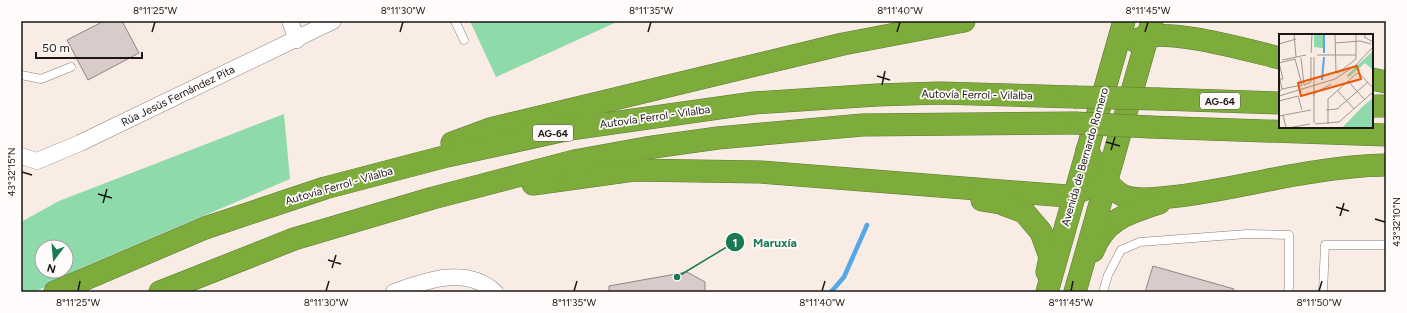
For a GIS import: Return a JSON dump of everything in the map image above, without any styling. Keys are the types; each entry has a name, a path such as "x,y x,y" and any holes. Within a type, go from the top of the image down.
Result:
{"highway":[{"path":"325,188 490,130 842,44 964,21"},
{"path":"1187,21 1220,44"},
{"path":"1075,292 1107,171 1134,32 1220,44 1279,58"},
{"name":"Avenida de Bernardo Romero","path":"1045,292 1075,194 1115,53 1134,32"},
{"path":"1373,79 1386,82"},
{"name":"Autovía Ferrol - Vilalba","path":"55,292 205,228 325,188 447,156 570,129 754,103 877,95 940,93 1279,103"},
{"path":"1373,106 1386,106"},
{"path":"160,292 294,239 433,198 574,161 646,148 718,138 862,125 1075,123 1386,135"},
{"path":"1087,150 1107,171 1123,196 1142,200 1174,197 1297,174 1386,165"},
{"path":"433,198 634,170 760,172 1067,196 1091,187 1107,171"},
{"path":"852,179 1000,203 1024,212 1042,232 1050,258 1045,292"},
{"path":"1078,292 1096,243 1115,220 1174,197"}],"street":[{"path":"290,21 297,40"},
{"name":"Rúa Jesús Fernández Pita","path":"21,156 37,161 80,143 297,40 333,21"},
{"path":"394,292 426,280 448,277 471,279 489,286 495,292"}],"lane":[{"path":"455,21 464,40"},
{"path":"21,76 41,79 71,67"},
{"path":"1103,292 1108,275 1121,250 1140,242 1247,234 1290,235 1289,290"},
{"path":"1323,292 1325,245 1386,246"}],"green space":[{"path":"470,21 619,21 496,77"},
{"path":"284,114 290,179 74,272 74,239 34,239 34,279 60,279 35,292 21,292 21,222 59,201"}],"building":[{"path":"104,21 122,21 139,53 88,80 67,40"},
{"path":"1153,266 1234,289 1233,292 1145,292"},
{"path":"687,272 705,282 705,292 609,292 609,286"}],"waterway":[{"path":"831,292 844,277 867,225"}],"place":[{"name":"Maruxía","path":"677,277"}]}
